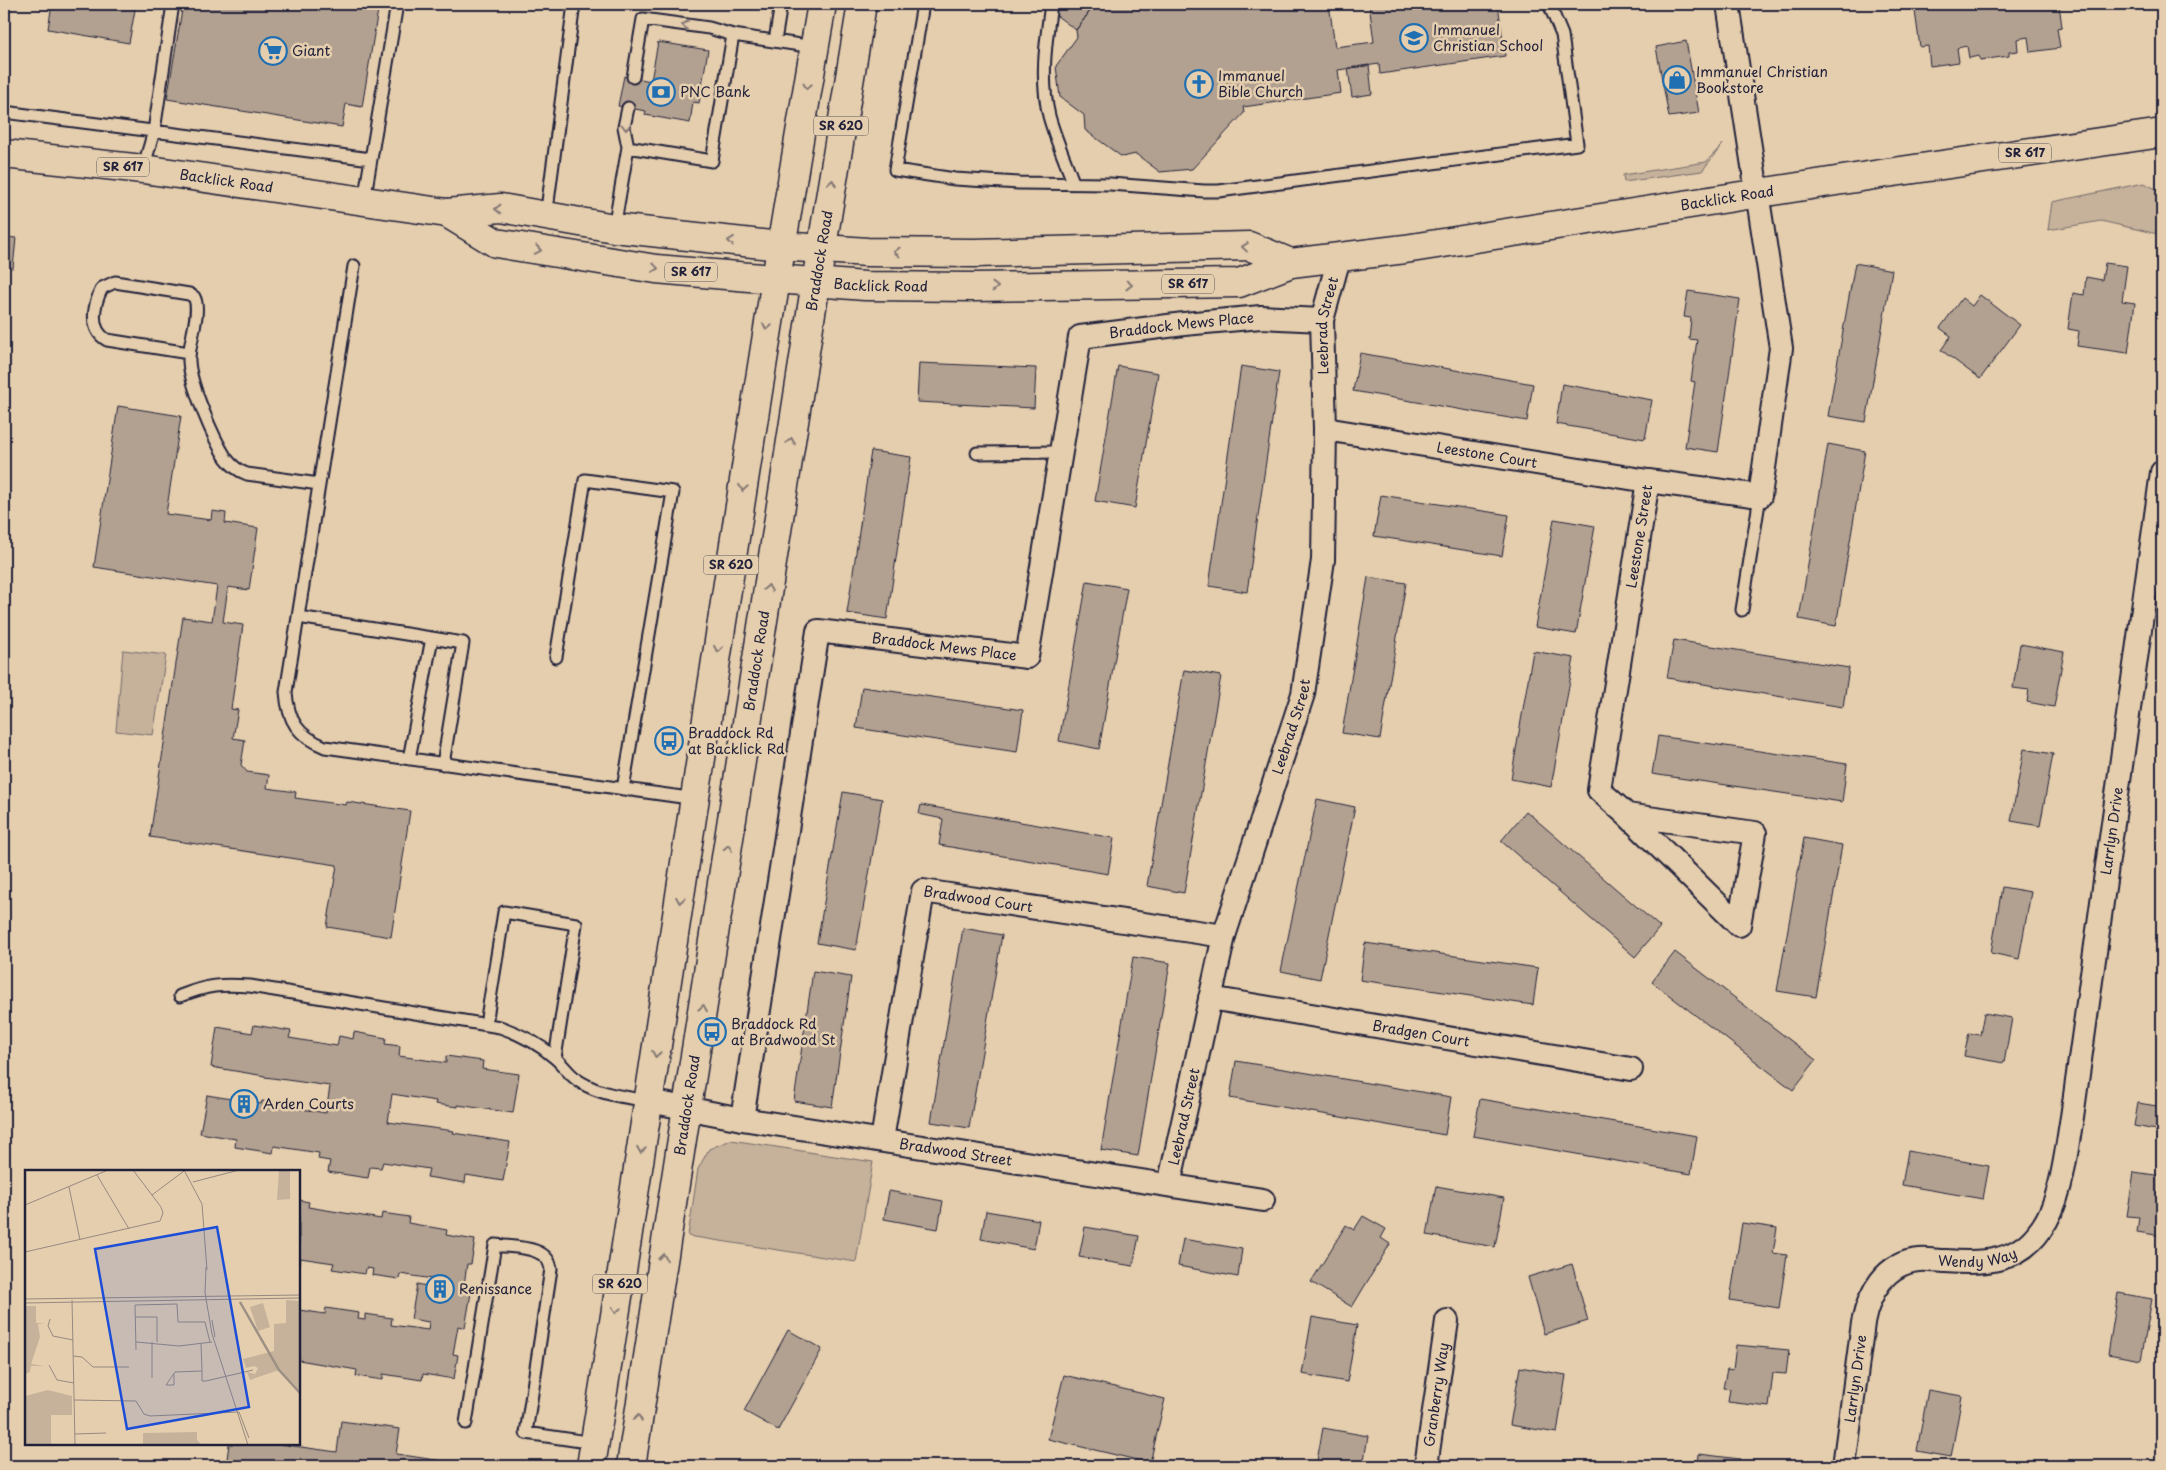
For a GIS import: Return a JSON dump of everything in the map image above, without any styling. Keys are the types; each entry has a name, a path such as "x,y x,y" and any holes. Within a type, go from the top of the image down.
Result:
{"main road":[{"name":"SR 620","path":"592,1455 696,800 780,246 822,4"},
{"name":"Braddock Road","path":"631,1466 821,249 862,4"},
{"name":"Backlick Road","path":"447,212 496,242 656,269 865,286 974,287 1239,283 1291,262 1339,258 1887,173 2162,133"},
{"name":"Backlick Road","path":"4,154 143,169 447,212 501,208 614,228 780,246 866,252 974,253 1249,246 1291,262"}],"street":[{"path":"1728,4 1781,348 1760,496"},
{"name":"Leebrad Street","path":"1168,1185 1224,936 1302,694 1322,560 1325,429 1322,320 1339,258"},
{"name":"Braddock Mews Place","path":"742,1119 818,631 1027,657 1080,337 1184,324 1261,318 1322,320"},
{"name":"Leestone Court","path":"1325,429 1648,481"},
{"name":"Larrlyn Drive","path":"2057,1189 2072,1117 2162,472"},
{"name":"Leestone Street","path":"1627,815 1754,833 1739,925 1600,790 1648,481 1760,496"},
{"name":"Bradwood Court","path":"882,1140 923,891 1224,936"},
{"name":"Bradgen Court","path":"1210,998 1631,1069"},
{"name":"Bradwood Street","path":"649,1101 742,1119 1263,1200"},
{"name":"Wendy Way","path":"1872,1293 1886,1274 1902,1264 1919,1260 1986,1262 2006,1257 2026,1245 2041,1230 2051,1212 2057,1189"},
{"name":"Larrlyn Drive","path":"1844,1466 1863,1323 1872,1293"},
{"name":"Granberry Way","path":"1426,1466 1447,1321"}],"lane":[{"path":"143,169 154,131 173,4"},
{"path":"364,201 397,4"},
{"path":"546,217 574,4"},
{"path":"775,41 781,4"},
{"path":"924,4 895,170 973,180 1019,183 1073,182 1219,190 1577,144 1562,35 1549,4"},
{"path":"1052,4 1044,58 1045,82 1049,115 1073,182"},
{"path":"633,78 643,19 709,28 733,34 814,47"},
{"path":"628,147 712,161 733,34"},
{"path":"614,228 628,147 624,127 628,108"},
{"path":"4,112 371,159"},
{"path":"354,266 286,692 287,706 299,731 310,741 325,747 696,800"},
{"path":"189,353 107,340 100,336 96,330 94,319 95,307 102,288 115,282 189,294 194,297 197,307 189,353 190,372 196,394 221,448 232,465 239,471 247,474 319,484"},
{"path":"977,453 1061,452"},
{"path":"556,657 585,480 673,492 623,789"},
{"path":"1742,610 1760,496"},
{"path":"298,617 463,643 443,764"},
{"path":"409,759 432,638"},
{"path":"486,1024 504,912 576,924 556,1058"},
{"path":"180,996 202,987 224,985 250,986 486,1024 525,1037 556,1058 570,1074 591,1088 605,1094 649,1101"},
{"path":"466,1423 495,1245 539,1252 548,1258 551,1269 526,1433 592,1455"}],"shaded area":[{"path":"1723,144 1702,171 1624,182 1623,175 1706,162"},
{"path":"2144,183 2162,192 2162,235 2101,221 2048,230 2052,202"},
{"path":"123,650 166,655 153,735 116,731"},
{"path":"731,1140 873,1162 856,1262 688,1236 698,1169 709,1149"}],"building":[{"path":"52,4 136,4 129,43 48,29"},
{"name":"Giant","path":"183,4 379,4 362,107 346,104 342,127 167,99"},
{"path":"1060,4 1079,4 1090,11 1076,30 1053,13"},
{"name":"Immanuel Bible Church","path":"1102,4 1329,4 1335,47 1374,42 1369,4 1498,4 1505,56 1380,74 1379,64 1338,70 1341,93 1243,107 1244,113 1192,169 1160,172 1136,154 1122,157 1085,130 1084,115 1060,97 1056,66 1077,37 1076,30 1090,11 1098,9"},
{"path":"1914,4 2059,4 2062,27 2057,28 2060,48 2030,52 2028,37 2017,39 2018,51 2009,52 2009,56 1980,60 1979,56 1969,58 1967,46 1957,48 1959,62 1930,66 1928,46 1920,47"},
{"name":"Immanuel Christian Bookstore","path":"1686,41 1699,113 1669,117 1656,47"},
{"name":"PNC Bank","path":"658,42 708,50 699,103 693,102 690,123 645,115 646,111 618,106 624,76 651,81"},
{"path":"1369,65 1372,94 1352,97 1348,68"},
{"path":"4,237 16,238 13,268 4,267"},
{"path":"1855,263 1892,270 1866,422 1828,416"},
{"path":"2105,263 2127,266 2122,301 2135,303 2128,353 2077,346 2079,331 2068,329 2073,293 2084,295 2086,277 2102,280"},
{"path":"1688,291 1740,299 1718,452 1685,447 1695,382 1691,381 1697,340 1689,339 1691,318 1684,317"},
{"path":"1980,295 2020,325 1980,379 1941,350 1951,336 1940,328 1962,298 1972,306"},
{"path":"1360,353 1533,384 1527,421 1353,391"},
{"path":"919,363 1036,368 1034,408 917,402"},
{"path":"1118,366 1158,373 1135,508 1095,501"},
{"path":"1241,366 1279,372 1247,592 1209,586"},
{"path":"1562,384 1652,400 1645,439 1556,424"},
{"path":"118,406 181,416 166,514 211,520 212,511 226,513 225,523 258,528 249,590 228,587 223,622 243,625 231,709 238,710 233,738 245,740 241,765 247,772 269,775 267,788 296,792 295,798 346,805 347,802 410,811 391,937 327,927 337,865 150,837 183,617 212,621 217,586 94,567"},
{"path":"1828,444 1865,451 1836,626 1799,619"},
{"path":"871,451 911,457 887,619 847,613"},
{"path":"1381,495 1509,515 1502,556 1374,536"},
{"path":"1554,519 1595,526 1576,634 1535,627"},
{"path":"1368,577 1406,583 1380,739 1342,733"},
{"path":"1087,581 1127,588 1099,749 1059,741"},
{"path":"1674,640 1849,668 1843,707 1667,678"},
{"path":"2020,644 2064,652 2054,707 2027,702 2029,690 2013,688"},
{"path":"1533,651 1574,658 1551,787 1511,779"},
{"path":"1184,670 1221,676 1184,893 1147,886"},
{"path":"862,687 1023,710 1017,752 856,728"},
{"path":"1658,736 1847,764 1842,802 1652,774"},
{"path":"2024,749 2053,754 2040,826 2011,821"},
{"path":"843,792 882,799 856,950 817,943"},
{"path":"1317,799 1355,807 1320,979 1281,971"},
{"path":"921,805 1114,838 1108,874 939,845 943,819 919,814"},
{"path":"1526,811 1660,927 1635,957 1501,841"},
{"path":"1804,838 1842,845 1816,997 1777,991"},
{"path":"2002,887 2031,892 2019,959 1991,953"},
{"path":"963,928 1002,935 969,1128 931,1122"},
{"path":"1365,943 1538,968 1533,1005 1360,980"},
{"path":"1675,952 1816,1060 1793,1090 1652,982"},
{"path":"1133,957 1170,963 1138,1156 1101,1150"},
{"path":"813,971 851,977 832,1107 794,1101"},
{"path":"1984,1013 2012,1018 2004,1063 1964,1056 1969,1033 1980,1035"},
{"name":"Arden Courts","path":"254,1025 291,1031 289,1038 337,1046 339,1036 353,1039 354,1032 386,1038 385,1044 400,1046 399,1056 446,1063 446,1056 483,1061 482,1069 519,1074 513,1113 458,1105 458,1107 435,1104 436,1101 392,1094 388,1122 454,1131 453,1133 510,1142 503,1181 466,1175 465,1183 427,1177 429,1169 383,1162 381,1168 370,1167 368,1178 328,1172 330,1161 318,1159 319,1153 274,1146 273,1153 235,1147 236,1139 200,1133 207,1095 261,1104 262,1101 283,1104 283,1106 326,1113 330,1086 211,1067 217,1027 252,1033"},
{"path":"1236,1061 1451,1097 1445,1135 1230,1098"},
{"path":"2162,1075 2162,1131 2134,1126 2138,1103 2157,1106"},
{"path":"1480,1099 1697,1136 1691,1174 1473,1136"},
{"path":"1908,1151 1989,1166 1983,1199 1902,1185"},
{"path":"2134,1172 2162,1176 2162,1236 2137,1232 2139,1217 2127,1216"},
{"path":"1436,1186 1504,1198 1495,1247 1427,1235"},
{"path":"889,1191 943,1201 938,1229 884,1219"},
{"name":"Renissance","path":"300,1200 309,1202 308,1207 381,1219 382,1213 409,1217 408,1223 447,1230 446,1235 475,1240 471,1264 467,1264 463,1292 471,1293 465,1328 458,1326 453,1354 458,1355 454,1379 423,1374 422,1380 383,1374 383,1380 356,1376 357,1370 300,1360 300,1310 325,1314 326,1308 359,1313 358,1319 365,1320 365,1314 392,1318 391,1325 428,1330 429,1322 411,1319 417,1284 431,1287 433,1279 400,1274 399,1279 372,1275 373,1269 366,1268 365,1274 332,1269 334,1263 300,1258"},
{"path":"986,1211 1039,1220 1034,1249 981,1239"},
{"path":"1363,1216 1386,1229 1381,1238 1390,1244 1352,1307 1311,1282 1346,1225 1354,1230"},
{"path":"1742,1223 1777,1228 1773,1253 1787,1255 1779,1308 1730,1300"},
{"path":"1085,1227 1139,1236 1133,1266 1079,1257"},
{"path":"1183,1239 1242,1249 1238,1277 1178,1266"},
{"path":"1572,1264 1588,1321 1544,1334 1528,1277"},
{"path":"2118,1293 2152,1299 2141,1360 2108,1354"},
{"path":"1312,1317 1357,1325 1347,1382 1302,1374"},
{"path":"788,1330 822,1349 778,1430 744,1411"},
{"path":"1736,1345 1789,1350 1786,1374 1773,1373 1769,1407 1728,1402 1730,1389 1723,1388 1727,1369 1733,1370"},
{"path":"1520,1367 1566,1375 1557,1433 1510,1425"},
{"path":"1064,1375 1165,1399 1150,1463 1048,1439"},
{"path":"1928,1390 1962,1396 1951,1457 1917,1451"},
{"path":"341,1421 400,1429 396,1454 475,1466 226,1466 229,1445 286,1445 337,1452"},
{"path":"1323,1428 1368,1436 1363,1466 1316,1466"},
{"path":"1699,1454 1740,1459 1739,1466 1698,1466"}],"place":[{"name":"Immanuel Christian School","path":"1414,38"},
{"name":"Giant","path":"273,51"},
{"name":"Immanuel Christian Bookstore","path":"1677,80"},
{"name":"Immanuel Bible Church","path":"1199,84"},
{"name":"PNC Bank","path":"661,92"},
{"name":"Braddock Rd at Backlick Rd","path":"669,741"},
{"name":"Braddock Rd at Bradwood St","path":"712,1032"},
{"name":"Arden Courts","path":"244,1104"},
{"name":"Renissance","path":"440,1289"}]}
